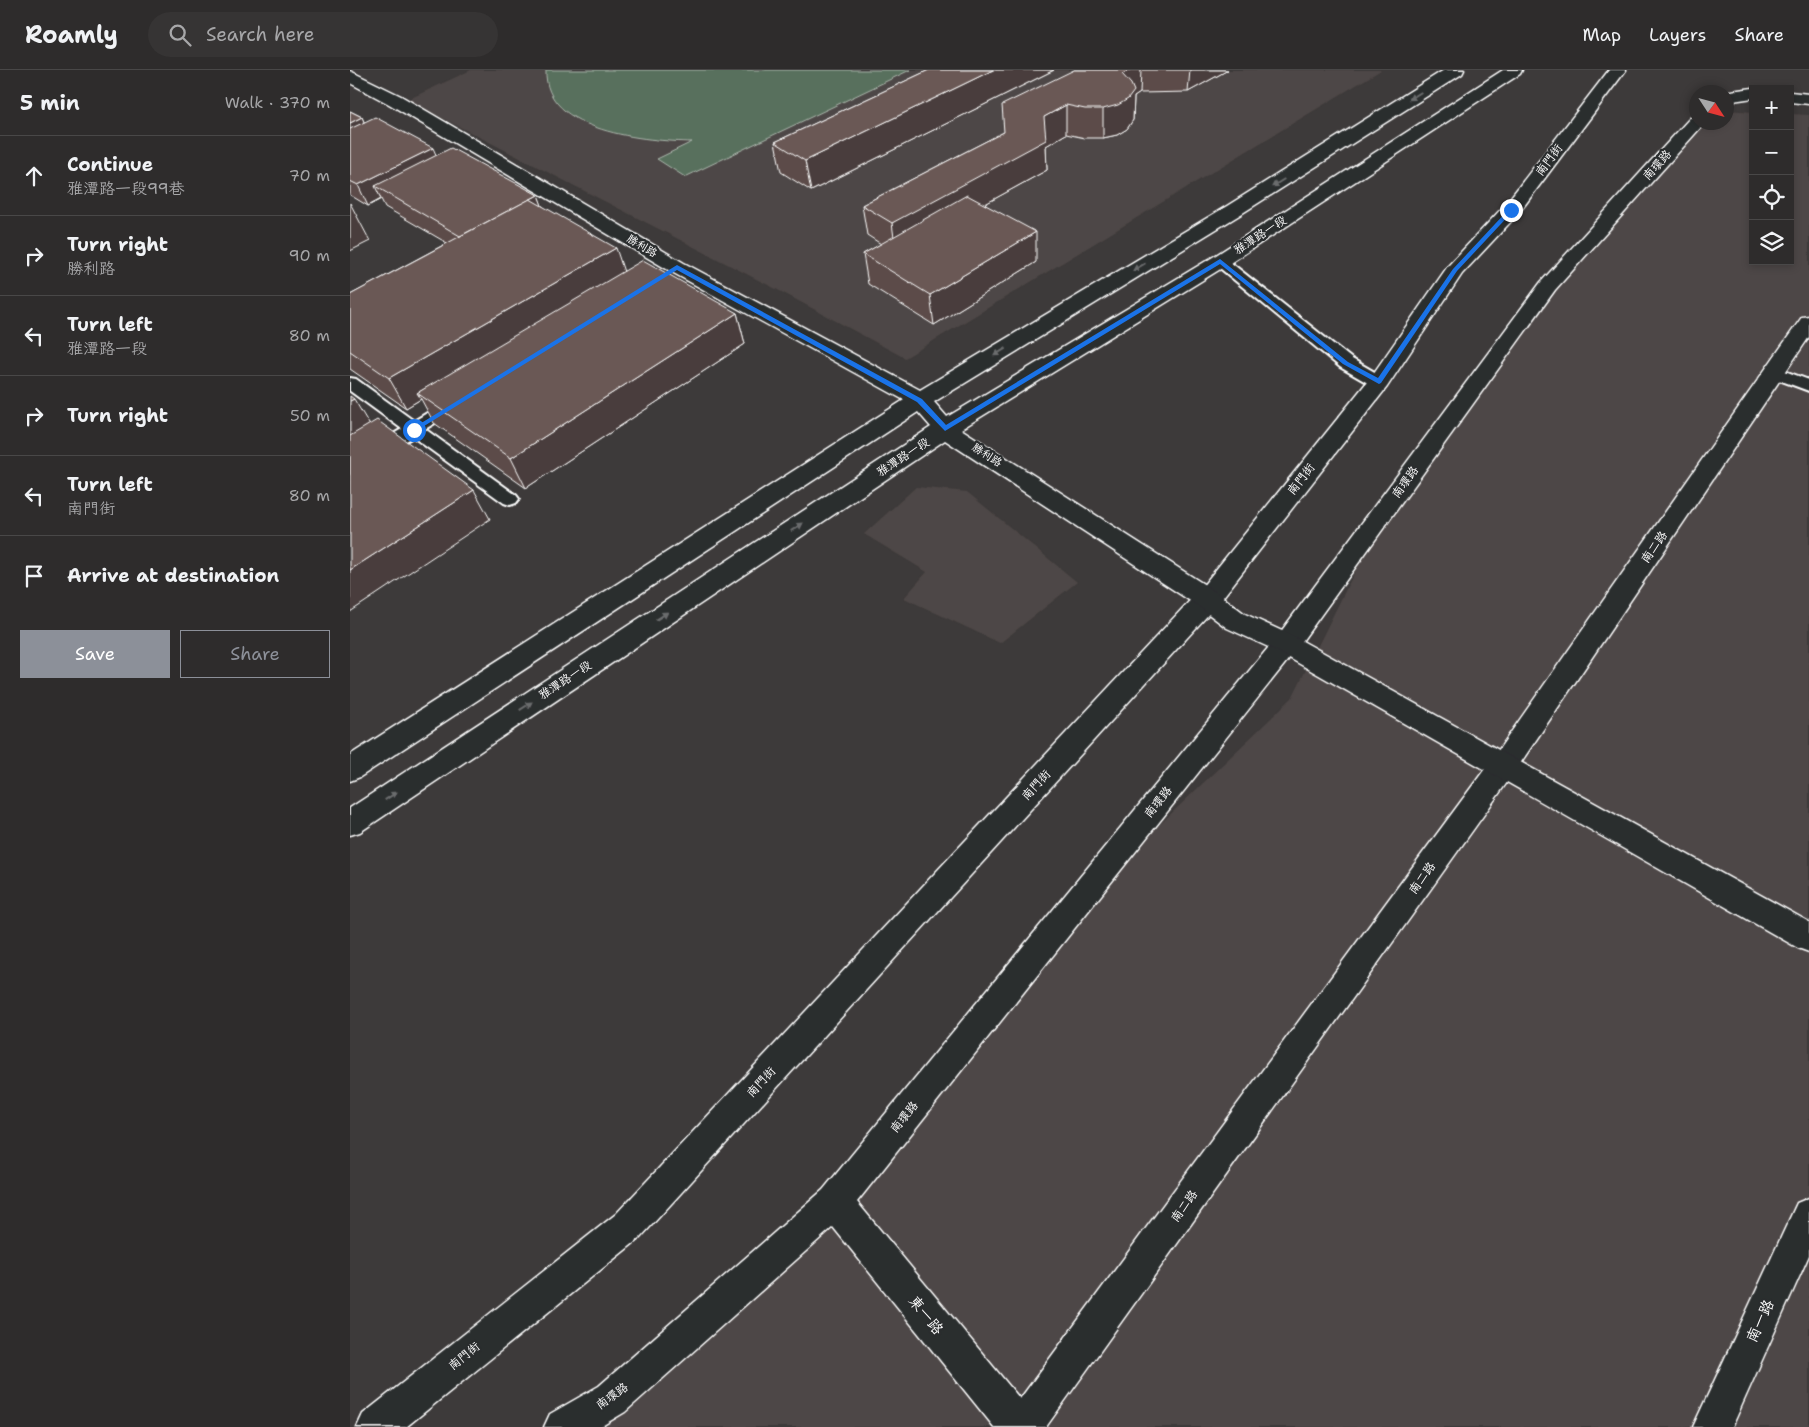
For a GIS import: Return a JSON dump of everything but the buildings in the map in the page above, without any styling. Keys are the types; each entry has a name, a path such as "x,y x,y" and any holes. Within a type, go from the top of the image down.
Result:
{"street":[{"path":"350,769 920,400 1234,210 1456,70"},
{"name":"雅潭路一段","path":"350,823 945,429 1220,261 1514,70"},
{"name":"南門街","path":"376,1427 628,1226 1207,599 1379,382 1455,270 1511,210 1618,70"},
{"name":"勝利路","path":"350,76 395,100 669,272 920,400 945,429 1207,599 1236,621 1286,644 1809,938"},
{"path":"1734,96 1749,94"},
{"path":"1794,97 1809,99"},
{"name":"南環路","path":"563,1427 612,1399 835,1202 1286,644 1548,286 1689,130"},
{"name":"南二路","path":"1023,1427 1503,766 1809,322"},
{"name":"東一路","path":"835,1202 1018,1427"},
{"name":"南一路","path":"1712,1427 1809,1214"}],"lane":[{"path":"1220,261 1346,363 1379,382"},
{"path":"1774,372 1809,386"},
{"path":"350,383 510,500"},
{"path":"350,467 465,398"}],"shaded area":[{"path":"471,70 1381,70 905,358 778,290 407,100"},
{"path":"1734,111 1749,112 1749,265 1794,265 1794,114 1809,115 1809,1427 575,1427 759,1269 1037,942 1292,698 1378,525 1430,448 1631,196 1689,130 1734,130"},
{"path":"916,487 967,492 1077,582 1000,643 904,598 927,572 864,534"}],"green space":[{"path":"546,70 910,70 685,177 657,159 692,142 626,135 601,129 579,120 561,108 550,91"}],"route":[{"path":"414,430 677,267 920,400 945,429 1220,261 1346,363 1379,382 1455,270 1511,210"}]}
